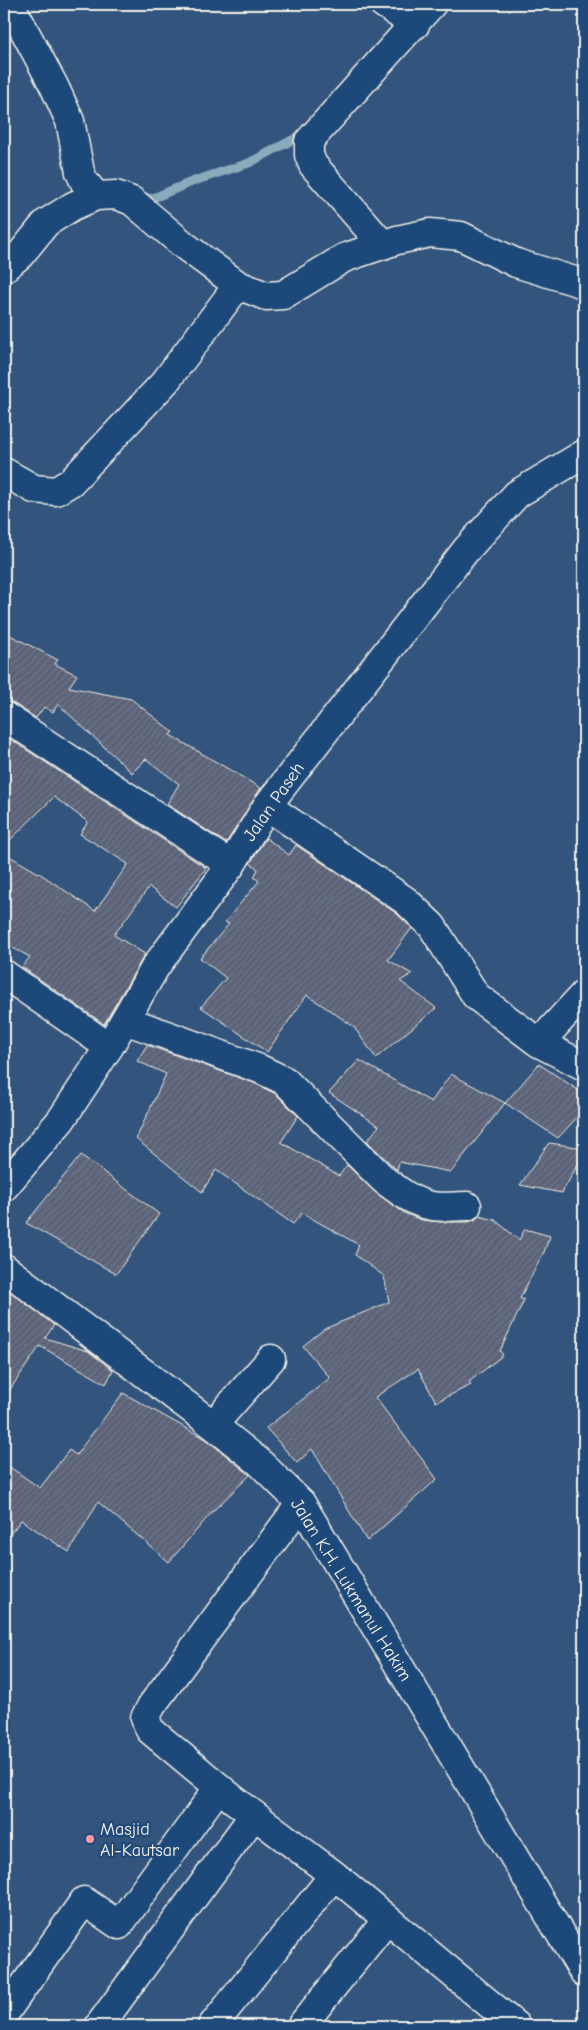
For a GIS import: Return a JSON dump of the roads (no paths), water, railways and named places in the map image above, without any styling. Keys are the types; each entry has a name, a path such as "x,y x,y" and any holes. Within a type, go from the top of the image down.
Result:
{"street":[{"path":"10,4 54,86 70,121 77,163 91,189 132,201 184,246 238,285 266,296 283,294 344,258 383,245 430,233 461,236 516,263 584,284"},
{"path":"383,245 313,165 309,155 309,141 402,16 432,4"},
{"path":"4,268 20,255 46,223 73,206 91,189"},
{"path":"4,472 34,489 56,491 71,482 165,382 238,285"},
{"name":"Jalan Paseh","path":"4,1187 61,1120 109,1047 156,966 231,865 267,806 473,543 517,494 584,454"},
{"path":"4,716 231,865"},
{"path":"267,806 406,901 432,926 476,996 539,1043 584,1066"},
{"path":"4,974 109,1047"},
{"path":"539,1043 584,994"},
{"path":"125,1020 260,1069 285,1081 384,1180 401,1192 418,1202 433,1206 468,1206"},
{"name":"Jalan K.H. Lukmanul Hakim","path":"4,1268 258,1461 302,1503 584,1973"},
{"path":"213,1426 271,1359"},
{"path":"302,1503 152,1705 145,1718 150,1730 254,1815 334,1876 516,2026"},
{"path":"4,2014 84,1901 119,1925 219,1787"},
{"path":"99,2026 254,1815"},
{"path":"212,2026 334,1876"},
{"path":"301,2026 387,1920"}],"waterway":[{"path":"140,195 151,199 194,181 249,163 307,132"}],"place":[{"name":"Masjid Al-Kautsar","path":"90,1839"}]}
